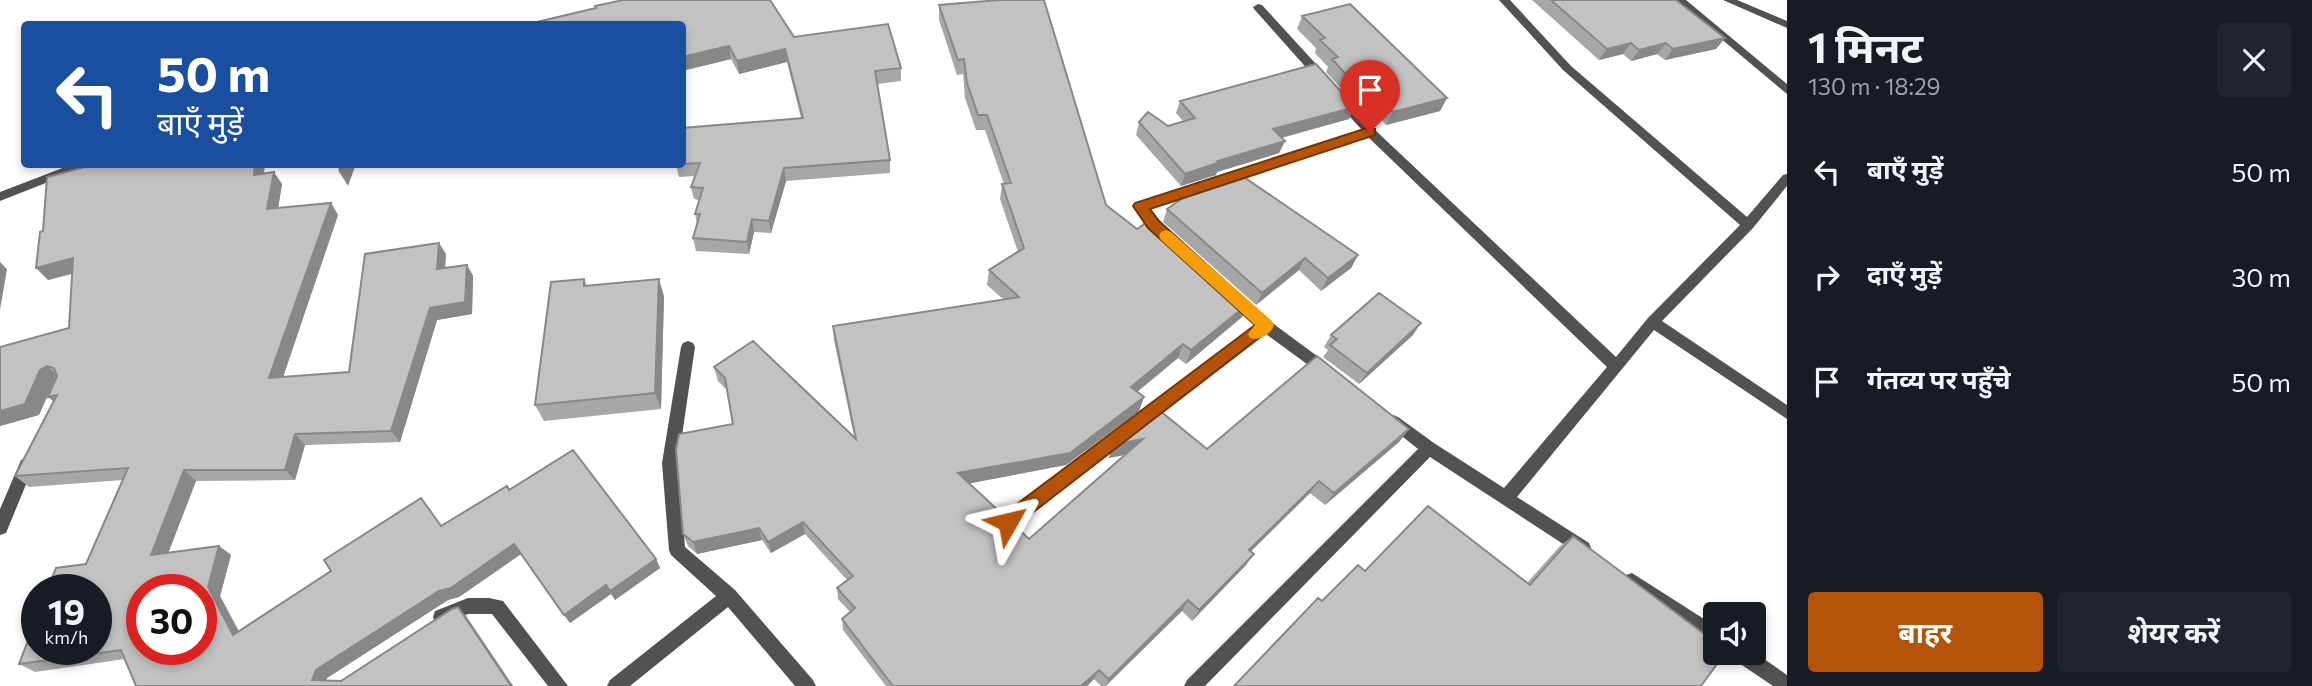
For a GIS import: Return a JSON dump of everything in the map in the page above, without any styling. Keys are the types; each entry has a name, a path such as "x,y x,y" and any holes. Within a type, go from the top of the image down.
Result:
{"street":[{"path":"1503,0 1567,68 1748,225"},
{"path":"1679,0 1787,90"},
{"path":"1728,0 1787,25"},
{"path":"1258,7 1370,132 1616,366"},
{"path":"1174,243 1154,225 1140,206 1370,132"},
{"path":"0,197 76,168"},
{"path":"1507,497 1653,322 1748,225 1787,177"},
{"path":"1225,289 1266,326 1342,383"},
{"path":"1653,322 1787,413"},
{"path":"1008,522 1266,326"},
{"path":"688,347 670,463 677,550 729,596 807,686"},
{"path":"1386,415 1429,448 1600,559"},
{"path":"1194,686 1429,448"},
{"path":"0,528 30,456"},
{"path":"1623,574 1703,628"},
{"path":"616,686 729,596"},
{"path":"422,629 454,608 477,603 497,607 559,686"},
{"path":"1758,665 1787,685"}],"building":[{"path":"623,0 770,0 794,37 888,24 901,68 875,71 890,160 784,168 769,221 752,219 747,242 693,238 700,214 695,214 703,188 691,187 700,163 686,164 686,128 803,118 785,49 737,61 729,46 686,56 686,21 541,21 596,8 595,6"},
{"path":"999,0 1044,0 1106,205 1137,229 1154,217 1249,303 1191,350 1183,344 1131,387 1144,397 1070,453 958,473 1029,539 1143,439 1113,445 1159,410 1207,449 1317,356 1409,429 1334,493 1319,481 1249,550 1254,554 1199,610 1188,600 1109,679 1099,670 1081,686 893,686 842,619 855,608 837,588 853,576 803,522 768,542 759,528 693,542 683,534 676,450 679,434 733,424 725,378 714,367 753,341 856,439 833,326 1019,297 989,270 1024,248 1002,184 1011,183 987,115 978,115 967,83 964,59 958,60 939,5"},
{"path":"1551,0 1676,0 1725,38 1673,49 1666,43 1639,50 1631,43 1607,49"},
{"path":"1350,4 1447,98 1393,112 1381,99 1371,102 1332,59 1338,57 1320,40 1325,38 1302,16"},
{"path":"1316,64 1355,107 1273,129 1285,141 1185,174 1139,122 1148,112 1168,126 1195,118 1180,101"},
{"path":"81,168 255,168 254,175 274,172 267,209 331,203 269,378 349,372 365,254 439,243 437,269 467,265 465,302 430,308 391,431 295,434 285,470 184,470 151,555 219,546 211,574 126,574 126,662 121,650 112,651 112,574 54,574 56,568 86,564 128,468 15,476 57,395 48,397 57,376 54,368 47,366 40,370 25,404 0,411 0,347 69,328 73,258 36,268 40,232 43,231 47,177"},
{"path":"1235,171 1358,255 1328,278 1305,258 1262,293 1167,209 1198,187 1195,184"},
{"path":"584,279 584,286 659,279 655,393 535,405 551,282"},
{"path":"1379,293 1421,323 1367,373 1330,345 1337,339 1331,335"},
{"path":"573,450 656,559 610,591 606,585 564,615 514,544 451,588 439,591 316,670 312,680 341,681 458,607 511,686 136,686 127,665 217,665 217,604 233,635 331,571 324,560 421,498 441,526 507,486 509,490"},
{"path":"1428,506 1530,585 1573,536 1703,633 1703,665 1716,665 1701,686 1234,686 1318,598 1322,601 1358,565 1365,571"}],"slow traffic":[{"path":"1166,236 1266,326 1256,334"}],"route":[{"path":"1008,522 1266,326 1154,225 1140,206 1370,132"}]}
